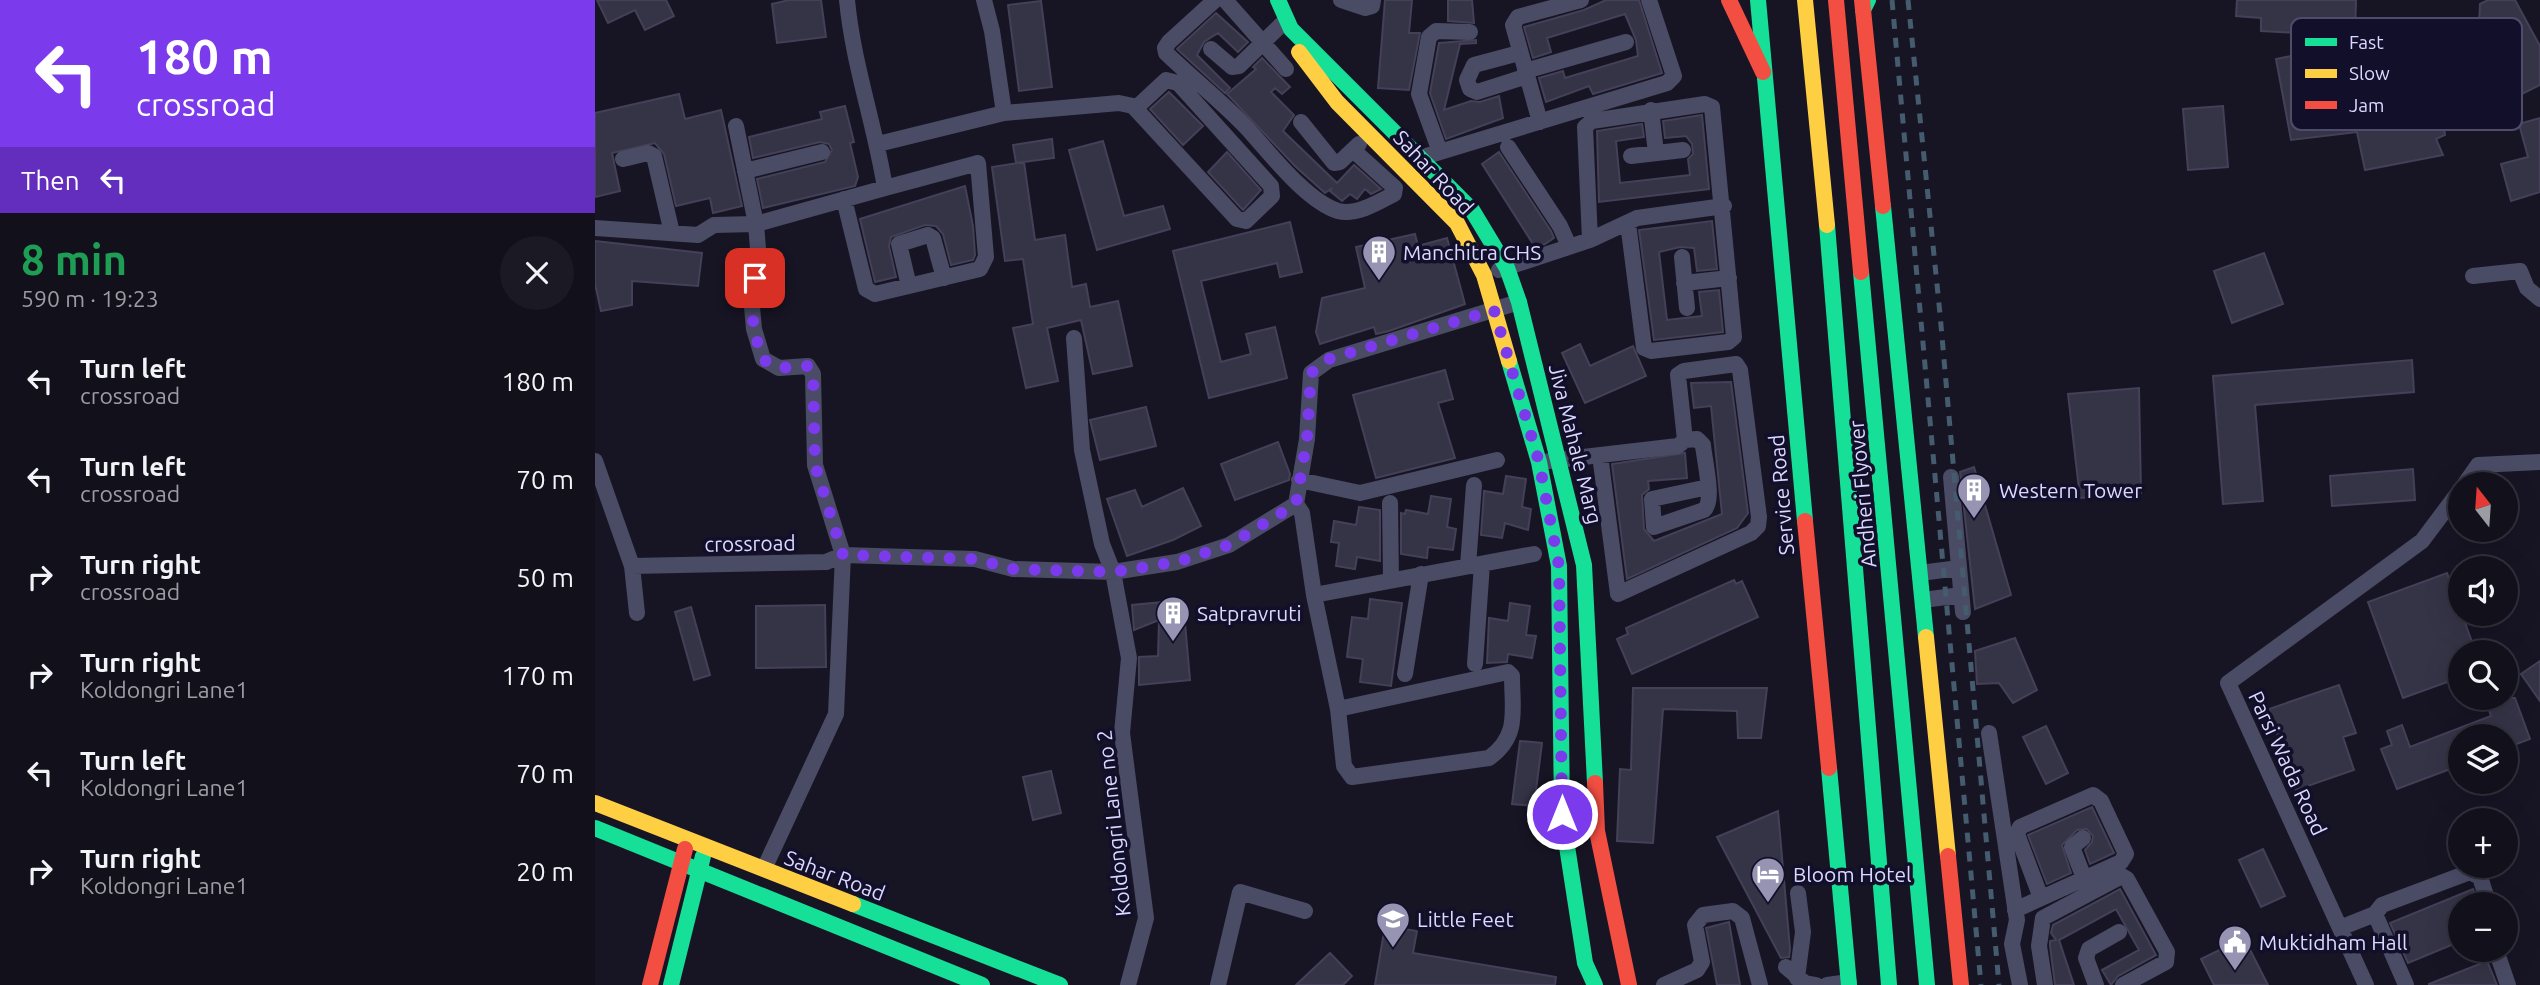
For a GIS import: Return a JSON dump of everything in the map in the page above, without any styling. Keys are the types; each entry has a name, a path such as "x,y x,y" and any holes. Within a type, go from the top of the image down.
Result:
{"main road":[{"name":"Jiva Mahale Marg","path":"1278,0 1288,25 1472,209 1507,268 1519,302 1560,459 1584,565 1597,831 1629,985"},
{"path":"1729,0 1763,72"},
{"name":"Service Road","path":"1758,0 1849,984"},
{"name":"Andheri Flyover","path":"1805,0 1818,121 1889,985"},
{"name":"Andheri Flyover","path":"1836,0 1927,985"},
{"path":"1865,3 1961,985"},
{"name":"Sahar Road","path":"1288,25 1295,46 1337,102 1457,223 1484,275 1539,462 1559,566 1562,814 1585,963 1595,985"},
{"path":"1514,378 1537,373"},
{"path":"1560,640 1588,639"},
{"path":"1562,713 1591,710"},
{"name":"Sahar Road","path":"595,803 1060,985"},
{"path":"595,828 982,985"},
{"path":"650,985 688,839"},
{"path":"671,985 706,846"},
{"path":"1572,884 1606,879"}],"street":[{"path":"848,0 850,37 878,144 885,188"},
{"path":"984,0 992,31 1004,113"},
{"path":"1215,0 1169,42 1165,48 1166,53 1315,198 1338,211 1348,212 1373,205 1394,194 1395,188 1353,150"},
{"path":"1225,0 1286,69"},
{"path":"1341,0 1364,8 1372,6 1373,0"},
{"path":"1540,122 1513,25 1518,18 1581,0"},
{"path":"1420,158 1667,83 1674,76 1649,0"},
{"path":"1211,49 1232,67 1239,66 1288,25"},
{"path":"1440,152 1419,94 1429,37 1436,31 1469,32"},
{"path":"1519,53 1474,65 1467,80 1470,89 1477,92 1626,42"},
{"path":"878,144 1004,113 1119,103 1137,107 1237,219 1246,221 1272,196 1271,186 1178,82 1166,80 1137,107"},
{"path":"1590,240 1585,127 1592,121 1651,110 1705,104 1712,107 1724,206 1734,337 1728,342 1651,351 1644,348 1628,223"},
{"path":"1651,110 1655,153"},
{"path":"1301,122 1334,163 1353,150 1383,122"},
{"path":"736,126 756,224 759,261 751,296 754,330 762,359 779,368 808,366 813,374 815,465 843,555 837,714 764,869"},
{"path":"1509,148 1560,226 1569,246"},
{"path":"1631,156 1683,150"},
{"path":"623,159 648,152 654,156 672,233"},
{"path":"745,171 822,152"},
{"path":"595,228 698,235 714,225 756,224 973,162 979,165 986,257 984,264 980,269 875,294 866,289 844,199"},
{"path":"1484,275 1590,240 1637,219 1724,206"},
{"path":"909,286 899,244 928,235 933,237 944,278"},
{"path":"1682,257 1687,308"},
{"path":"2473,276 2520,271 2527,288 2540,299"},
{"path":"1684,283 1729,278"},
{"path":"1338,709 1508,672 1511,676 1512,726 1509,740 1489,758 1352,777 1344,766 1338,709 1314,595 1302,513 1296,504 1307,439 1311,373 1329,359 1519,302"},
{"name":"Koldongri Lane no 2","path":"1074,338 1081,450 1102,544 1113,572 1129,658 1122,733 1146,918 1128,985"},
{"path":"1600,455 1617,593 1620,595 1751,533 1758,526 1741,383 1736,364 1684,371 1678,375 1685,440"},
{"path":"1539,462 1678,446 1685,440 1697,439 1703,444 1708,487"},
{"path":"1299,480 1360,493 1497,460"},
{"path":"595,461 632,566 637,613"},
{"name":"Parsi Wada Road","path":"2473,472 2478,465 2540,462"},
{"path":"1951,477 1963,612"},
{"path":"1473,485 1475,664"},
{"path":"1390,502 1391,580"},
{"name":"crossroad","path":"632,566 826,562 843,555 975,559 1013,569 1113,572 1177,562 1229,545 1296,504"},
{"name":"Parsi Wada Road","path":"2366,985 2228,682 2422,541 2448,506"},
{"path":"1314,595 1534,554"},
{"path":"1920,573 1959,568"},
{"path":"1405,674 1421,575"},
{"path":"1923,600 1961,595"},
{"path":"1989,733 2015,910 2012,944 2020,985"},
{"path":"2015,910 2121,862 2126,854 2101,801 2093,795 2020,827 2017,834 2041,898"},
{"path":"2083,838 2072,846 2084,878"},
{"path":"2340,928 2375,914 2382,905 2470,872 2480,877 2485,892"},
{"path":"2045,985 2039,946 2043,918 2122,876 2127,879 2167,952 2166,962 2123,985"},
{"path":"1218,985 1240,892 1305,911"},
{"path":"1798,893 1803,932 1792,972 1816,985"},
{"path":"1664,985 1699,977 1702,952 1695,925 1703,915 1733,911 1742,918 1760,985"},
{"path":"2375,914 2406,985"},
{"path":"2096,985 2086,958 2089,949 2119,932"},
{"path":"2500,962 2508,985"},
{"path":"1827,985 1849,984"}],"building":[{"path":"597,0 666,0 674,16 645,30 635,10 608,23"},
{"path":"789,0 821,0 826,37 777,43 772,4"},
{"path":"1385,0 1412,0 1409,33 1420,33 1409,90 1378,88"},
{"path":"1448,0 1472,0 1474,23 1448,21"},
{"path":"1606,0 1639,0 1662,73 1593,94 1589,86 1546,102 1539,78 1563,71 1565,78 1638,56 1636,40 1625,14 1547,38 1551,52 1533,58 1524,27 1584,10"},
{"path":"2237,0 2356,0 2356,18 2291,18 2291,33 2261,31 2261,18 2236,16"},
{"path":"2488,0 2515,0 2540,46 2540,85 2522,94 2522,18 2479,18 2480,4"},
{"path":"1041,1 1052,87 1019,91 1008,5"},
{"path":"1216,13 1248,42 1238,52 1218,33 1204,42 1197,55 1230,88 1225,93 1177,49"},
{"path":"1476,40 1476,43 1460,44 1444,110 1499,96 1503,118 1446,139 1430,93 1439,43"},
{"path":"2291,56 2291,130 2444,130 2445,135 2436,139 2443,155 2365,170 2357,132 2291,140 2276,59"},
{"path":"1262,58 1290,87 1282,94 1275,88 1271,92 1294,115 1283,131 1337,183 1354,165 1381,189 1371,194 1365,189 1357,199 1350,194 1342,201 1330,191 1332,188 1325,193 1296,167 1227,94 1256,69 1253,67"},
{"path":"1169,92 1203,126 1183,145 1150,109"},
{"path":"679,94 685,119 721,110 742,206 713,213 710,198 676,206 664,154 655,143 612,153 620,191 595,197 595,113"},
{"path":"845,106 854,142 850,143 858,177 855,186 763,208 757,179 825,162 832,150 829,144 820,142 753,158 749,137 822,119 820,112"},
{"path":"2223,106 2228,167 2188,170 2183,109"},
{"path":"1702,115 1709,189 1599,202 1597,131 1642,124 1644,137 1616,141 1620,183 1690,175 1688,159 1693,154 1692,144 1686,136 1665,138 1663,121"},
{"path":"2540,118 2540,192 2511,201 2501,164 2528,157 2521,130 2522,123"},
{"path":"1052,139 1054,158 1016,163 1013,145"},
{"path":"1103,141 1124,216 1163,206 1170,229 1097,250 1069,150"},
{"path":"1227,152 1261,190 1243,210 1208,172"},
{"path":"1499,152 1551,231 1554,238 1545,244 1535,247 1482,164"},
{"path":"1024,162 1035,240 1065,235 1072,287 1086,284 1090,307 1118,301 1132,366 1093,374 1081,320 1047,328 1058,381 1026,388 1013,328 1033,324 1023,259 1005,261 992,167"},
{"path":"965,186 973,226 973,260 951,265 943,234 936,226 925,225 891,237 889,246 896,277 875,282 860,219"},
{"path":"1712,221 1717,269 1697,271 1694,248 1680,247 1659,252 1667,320 1702,316 1699,292 1719,290 1723,332 1654,340 1639,230"},
{"path":"1290,222 1302,272 1280,277 1277,263 1201,281 1221,362 1251,354 1246,334 1275,327 1287,378 1209,398 1173,251"},
{"path":"1415,234 1418,246 1447,238 1465,304 1389,331 1376,334 1374,327 1320,344 1316,332 1322,298 1365,288 1356,247"},
{"path":"595,241 702,253 698,286 632,281 632,305 601,311 595,284"},
{"path":"2264,253 2283,304 2232,323 2214,271"},
{"path":"1580,344 1590,366 1633,346 1646,376 1585,403 1562,353"},
{"path":"2412,360 2414,392 2255,405 2263,501 2223,504 2213,376"},
{"path":"1445,370 1453,399 1438,403 1455,458 1376,478 1353,395"},
{"path":"1731,382 1748,513 1737,528 1627,579 1612,464 1685,453 1687,478 1648,481 1649,489 1642,495 1644,529 1654,541 1722,514 1711,406 1694,408 1691,383"},
{"path":"2139,388 2141,493 2080,498 2068,394"},
{"path":"1146,407 1156,446 1100,460 1090,420"},
{"path":"1278,442 1290,474 1289,480 1235,500 1221,464"},
{"name":"Western Tower","path":"1974,467 2011,595 1975,609 1960,472"},
{"path":"2413,469 2415,500 2332,506 2330,476"},
{"path":"1506,476 1526,479 1522,507 1531,509 1528,530 1505,523 1502,538 1481,535 1484,491 1503,494"},
{"path":"1183,488 1201,526 1173,540 1127,556 1107,499 1135,490 1142,507"},
{"path":"1431,496 1451,499 1447,527 1456,529 1453,550 1428,547 1427,558 1401,554 1401,513 1405,514 1406,510 1428,514"},
{"path":"1359,507 1380,510 1380,561 1357,557 1355,569 1336,566 1339,543 1331,542 1334,521 1356,525"},
{"path":"2447,573 2448,626 2466,626 2471,640 2448,640 2448,682 2403,698 2368,602"},
{"path":"1734,580 1736,584 1742,581 1758,617 1632,674 1617,639 1628,634 1626,628"},
{"path":"1370,599 1402,603 1391,686 1360,682 1363,659 1347,657 1352,617 1368,619"},
{"name":"Satpravruti","path":"1183,600 1190,680 1139,685 1139,657 1158,656 1159,620 1134,630 1132,605"},
{"path":"1510,603 1530,606 1526,635 1536,636 1532,658 1508,654 1507,662 1487,663 1489,618 1508,621"},
{"path":"825,605 826,667 756,668 756,606"},
{"path":"691,607 710,675 694,680 675,612"},
{"path":"2015,638 2037,690 2013,703 1999,683 1977,684 1975,651"},
{"path":"2540,661 2540,701 2521,674"},
{"path":"2339,685 2356,733 2343,737 2354,770 2296,790 2269,709"},
{"path":"1633,688 1767,688 1761,738 1738,738 1737,711 1663,709 1653,843 1617,841 1620,769 1631,770"},
{"path":"2518,706 2530,739 2518,744 2518,724 2470,724 2491,716 2489,710 2518,710"},
{"path":"2402,725 2410,747 2448,732 2448,770 2397,789 2381,749 2392,745 2387,731"},
{"path":"2046,726 2068,773 2046,784 2023,737"},
{"path":"1520,741 1542,743 1534,806 1512,804"},
{"path":"1051,771 1061,813 1033,820 1023,777"},
{"path":"2092,807 2114,853 2090,864 2085,850 2092,842 2093,836 2087,829 2077,830 2062,845 2071,873 2047,884 2028,835"},
{"path":"1778,811 1790,949 1789,957 1781,958 1717,837"},
{"path":"2263,849 2285,896 2261,907 2239,860"},
{"path":"2120,889 2156,955 2118,976 2111,985 2102,970 2139,950 2116,909 2059,940 2074,985 2055,985 2050,946 2050,941 2056,940 2051,933 2053,925"},
{"path":"2448,899 2448,946 2408,963 2390,923"},
{"path":"1729,922 1740,985 1717,985 1706,928"},
{"path":"1385,926 1417,931 1413,953 1556,977 1555,985 1375,985"},
{"name":"Muktidham Hall","path":"2244,938 2268,985 2214,985 2201,959"},
{"path":"1330,953 1352,976 1343,985 1296,985"},
{"path":"2487,962 2497,985 2429,985"}],"railway":[{"path":"1892,0 1981,985"},
{"path":"1908,0 1940,314 1999,985"}],"traffic: fast":[{"path":"1278,0 1291,29 1472,210 1507,268 1519,302 1584,565 1595,783"},
{"path":"1758,0 1805,521"},
{"path":"1863,10 1868,0"},
{"path":"1883,206 1926,637"},
{"path":"1827,225 1889,985"},
{"path":"1861,272 1927,985"},
{"path":"1509,361 1539,462 1559,566 1562,814 1585,963 1595,985"},
{"path":"1829,768 1849,985"},
{"path":"595,828 982,985"},
{"path":"671,985 703,856"},
{"path":"853,904 1060,985"}],"traffic: slow":[{"path":"1805,0 1827,225"},
{"path":"1299,52 1337,102 1457,223 1484,275 1509,361"},
{"path":"1926,637 1948,856"},
{"path":"595,803 853,904"}],"traffic: jam":[{"path":"1729,0 1763,72"},
{"path":"1836,0 1861,272"},
{"path":"1862,0 1883,206"},
{"path":"1805,521 1829,768"},
{"path":"1595,783 1597,831 1629,985"},
{"path":"650,985 685,849"},
{"path":"1948,856 1961,985"}],"place":[{"name":"Manchitra CHS","path":"1379,282"},
{"name":"Western Tower","path":"1974,520"},
{"name":"Satpravruti","path":"1173,643"},
{"name":"Bloom Hotel","path":"1768,904"},
{"name":"Little Feet","path":"1393,949"},
{"name":"Muktidham Hall","path":"2235,972"}],"route":[{"path":"755,278 751,296 754,330 762,359 779,368 808,366 813,374 815,465 843,555 975,559 1013,569 1113,572 1177,562 1229,545 1296,504 1300,467 1307,439 1311,373 1329,359 1494,310 1539,462 1559,566 1562,814"}]}
